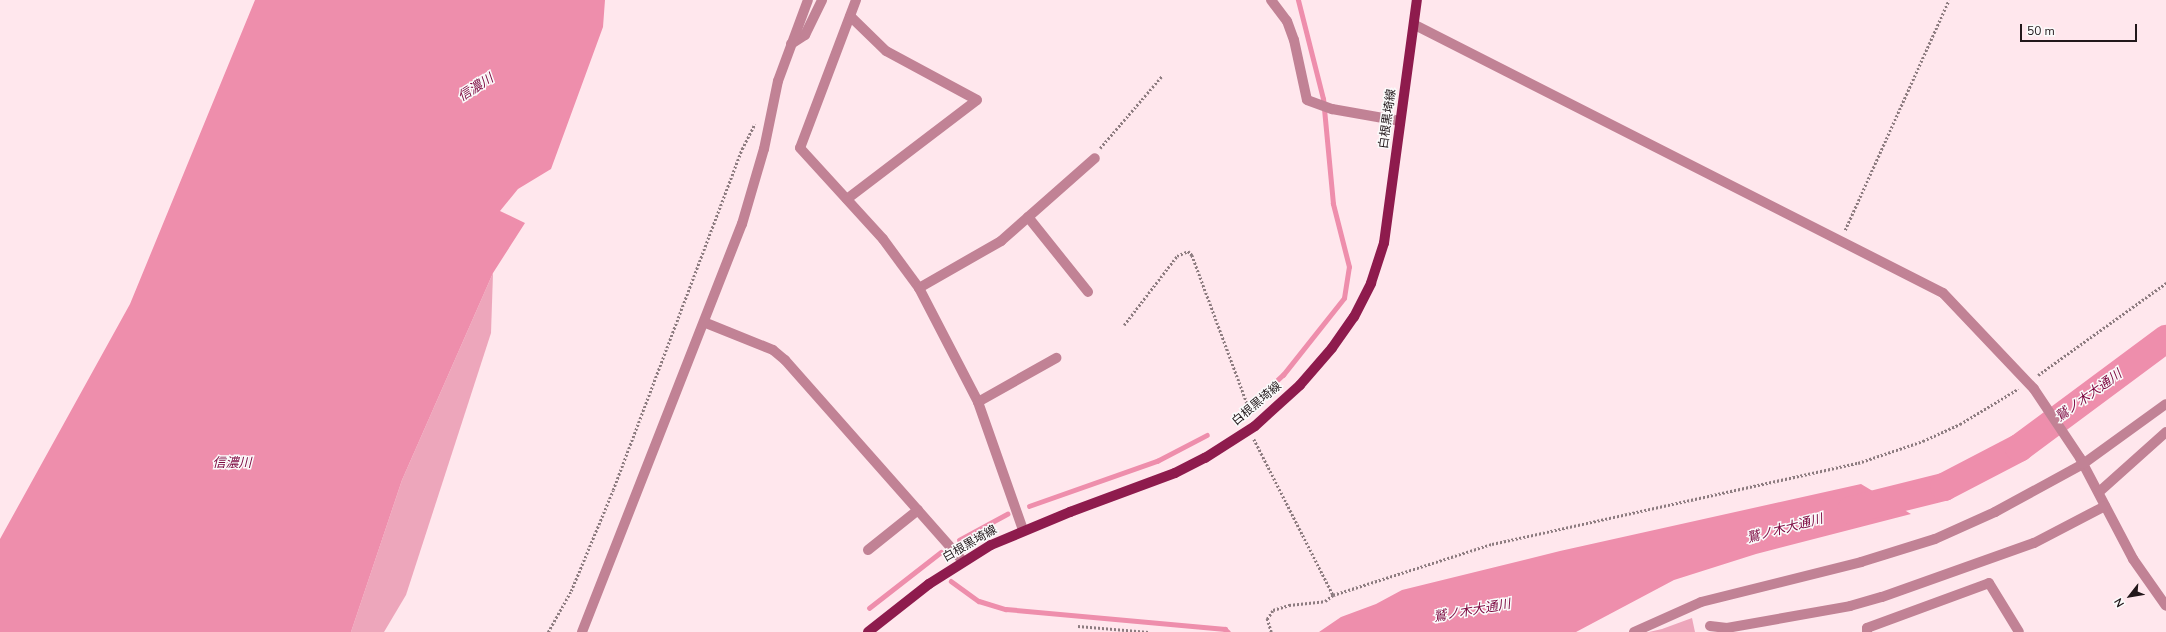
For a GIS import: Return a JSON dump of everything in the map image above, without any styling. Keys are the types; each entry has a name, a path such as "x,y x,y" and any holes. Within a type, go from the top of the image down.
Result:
{"main road":[{"name":"白根黒埼線","path":"868,632 963,561 1023,530 1175,473 1253,428 1300,385 1332,348 1354,317 1371,283 1384,243 1400,121 1415,25 1417,0"}],"street":[{"path":"582,632 706,322 742,224 764,149 778,81 808,0"},
{"path":"791,44 805,35 822,0"},
{"path":"856,0 800,148 883,239 919,288 978,402 1023,530"},
{"path":"1271,0 1287,21 1294,40 1307,100 1332,109 1400,121"},
{"path":"847,199 977,100 886,51 850,16"},
{"path":"1415,25 1943,293 2031,385 2100,492 2105,506 2133,559 2166,606"},
{"path":"919,288 1001,241 1095,158"},
{"path":"1028,217 1088,292"},
{"path":"706,322 773,350 823,401 963,561"},
{"path":"978,402 1056,358"},
{"path":"1634,632 1701,602 1862,562 1935,539 1995,512 2081,461 2166,404"},
{"path":"2100,492 2166,432"},
{"path":"1710,626 1727,628 1850,606 1882,597 2034,543 2105,506"},
{"path":"868,550 918,510"},
{"path":"1867,632 1867,628 1989,584 2019,632"}],"path":[{"path":"1840,242 1949,0"},
{"path":"1095,158 1102,144 1162,76"},
{"path":"548,632 571,591 613,490 742,149 756,122"},
{"path":"1124,325 1177,256 1188,251 1192,255 1253,428 1333,595"},
{"path":"1271,632 1267,619 1273,610 1289,605 1316,603 1333,595 1492,544 1858,463 1923,441 1960,424 2031,385 2166,283"},
{"path":"1078,626 1149,632"}],"shaded area":[{"path":"493,273 491,333 406,595 384,632 351,632 402,480"},
{"path":"1692,618 1695,632 1649,632 1662,629"}],"water":[{"name":"信濃川","path":"255,0 605,0 603,27 551,169 518,189 500,211 525,223 493,273 402,480 351,632 0,632 0,539 130,304"},
{"path":"1861,484 1911,514 1756,554 1674,580 1576,632 1319,632 1341,617 1376,604 1402,590 1560,551"}],"waterway":[{"path":"1259,397 1283,375 1344,298 1349,267 1333,204 1323,99 1298,0"},
{"name":"鷲ノ木大通川","path":"1851,510 1944,487 2019,448 2166,339"},
{"path":"1029,506 1157,461 1207,435"},
{"path":"959,540 1007,514"},
{"path":"869,608 941,552"},
{"path":"951,581 979,601 1006,609 1225,629 1228,632"}]}
